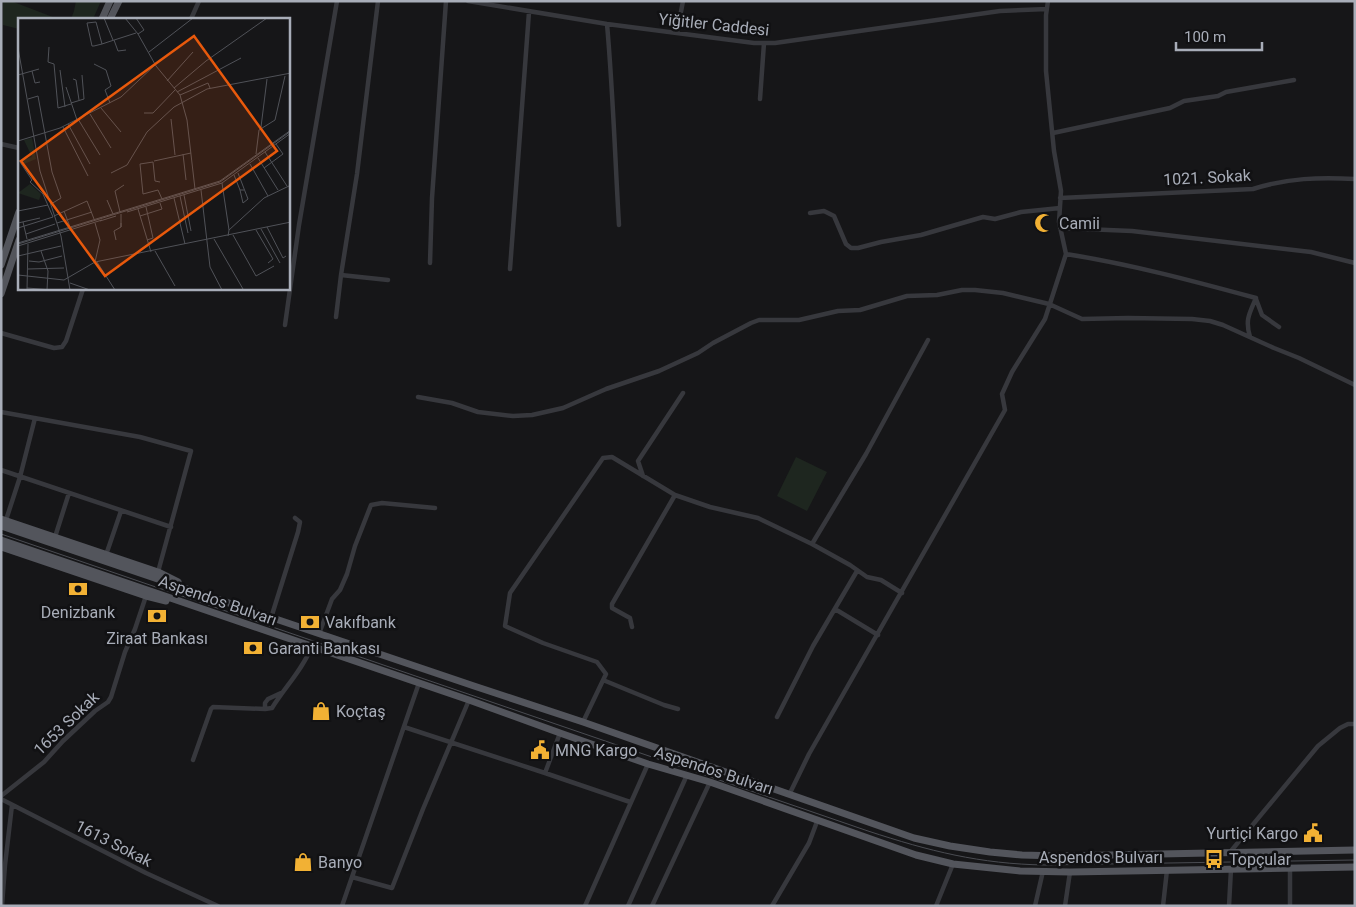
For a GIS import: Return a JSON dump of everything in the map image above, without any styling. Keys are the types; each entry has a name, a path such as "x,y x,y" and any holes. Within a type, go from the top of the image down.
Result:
{"main road":[{"path":"102,18 110,1"},
{"path":"110,18 119,1"},
{"path":"1,265 18,215"},
{"path":"1,294 18,243"},
{"path":"3,522 55,537 158,572 198,593"},
{"name":"Aspendos Bulvarı","path":"3,522 40,540 583,722 914,838 950,846 1022,855 1060,856 1355,850"},
{"name":"Aspendos Bulvarı","path":"1,540 469,700 648,764 710,782 916,854 953,864 1006,870 1070,872 1355,867"},
{"path":"1,547 146,596 196,607"}],"street":[{"path":"191,18 199,1"},
{"path":"290,287 337,1"},
{"path":"336,317 357,174 378,1"},
{"path":"430,263 432,198 446,1"},
{"name":"Yiğitler Caddesi","path":"468,1 607,24 764,43 1000,11 1047,9"},
{"path":"677,33 683,1"},
{"path":"790,793 809,754 1005,410 1002,394 1012,372 1044,319 1066,254 1060,228 1060,198 1046,70 1048,1"},
{"path":"510,269 529,12"},
{"path":"607,24 614,97 618,225"},
{"path":"760,99 764,43"},
{"path":"1053,133 1170,108 1184,101 1294,80"},
{"path":"1,144 18,148"},
{"name":"1021. Sokak","path":"1060,198 1253,189 1270,183 1324,177 1355,179"},
{"path":"810,213 824,211 834,216 846,244 851,248 858,248 921,235 984,217 995,219 1021,212 1060,208"},
{"path":"1060,228 1132,231 1311,252 1355,263"},
{"path":"1066,254 1091,258 1256,298"},
{"path":"341,274 388,280"},
{"path":"1,333 54,348 62,347 66,341 83,290"},
{"path":"284,325 289,290"},
{"path":"418,397 452,403 478,412 523,416 563,408 606,389 645,377 698,353 726,336 759,320 799,320 838,311 860,310 907,296 937,295 962,290 986,291 1049,304 1082,320 1128,318 1210,321 1299,358 1355,385"},
{"path":"1256,298 1262,315 1279,327"},
{"path":"1250,337 1246,324 1256,298"},
{"path":"812,544 866,454 928,340"},
{"path":"643,476 638,461 683,393"},
{"path":"1,412 140,438 191,451 158,572"},
{"path":"3,522 20,477 35,418"},
{"path":"583,722 606,674 597,662 544,643 505,626 510,593 603,458 612,458 675,495 710,507 758,518 812,544 867,577 882,580 902,593"},
{"path":"1,470 171,527"},
{"path":"55,537 69,493"},
{"path":"632,627 630,618 612,608 612,604 675,495"},
{"path":"319,634 332,599 340,590 348,574 355,546 371,505 382,503 435,508"},
{"path":"106,554 121,511"},
{"path":"271,618 298,532 300,522 295,518"},
{"path":"776,717 813,646 858,571"},
{"name":"1653 Sokak","path":"1,797 44,762 70,734 108,702 112,696 125,652 146,596"},
{"path":"836,609 878,635"},
{"path":"193,760 211,709 272,708 281,692 307,659 312,646"},
{"path":"603,680 678,708"},
{"path":"342,906 419,683"},
{"path":"266,709 265,703 268,699 281,692"},
{"path":"352,877 392,888 469,700"},
{"path":"1231,852 1318,746 1340,728 1348,724 1355,724"},
{"path":"404,727 545,772 630,802"},
{"path":"545,772 560,734"},
{"path":"585,906 648,764"},
{"path":"628,906 687,775"},
{"path":"652,906 710,782"},
{"name":"1613 Sokak","path":"1,797 146,873 218,906"},
{"path":"2,906 12,804"},
{"path":"772,906 809,843 818,819"},
{"path":"936,906 953,864"},
{"path":"1290,868 1290,906"},
{"path":"1229,906 1232,869"},
{"path":"1163,906 1167,870"},
{"path":"1035,906 1043,871"},
{"path":"1065,906 1070,872"}],"shaded area":[{"path":"3,1 11,1 55,18 18,18 18,29 3,25"},
{"path":"76,1 101,1 93,18 71,18"},
{"path":"796,457 827,472 807,511 777,496"}],"tram line":[{"path":"1,534 912,845 977,859 1045,865 1355,860"}],"place":[{"name":"Camii","path":"1044,223"},
{"name":"Denizbank","path":"78,589"},
{"name":"Ziraat Bankası","path":"157,616"},
{"name":"Vakıfbank","path":"310,622"},
{"name":"Garanti Bankası","path":"253,648"},
{"name":"Koçtaş","path":"321,711"},
{"name":"MNG Kargo","path":"540,750"},
{"name":"Yurtiçi Kargo","path":"1313,833"},
{"name":"Topçular","path":"1214,859"},
{"name":"Banyo","path":"303,862"}]}
